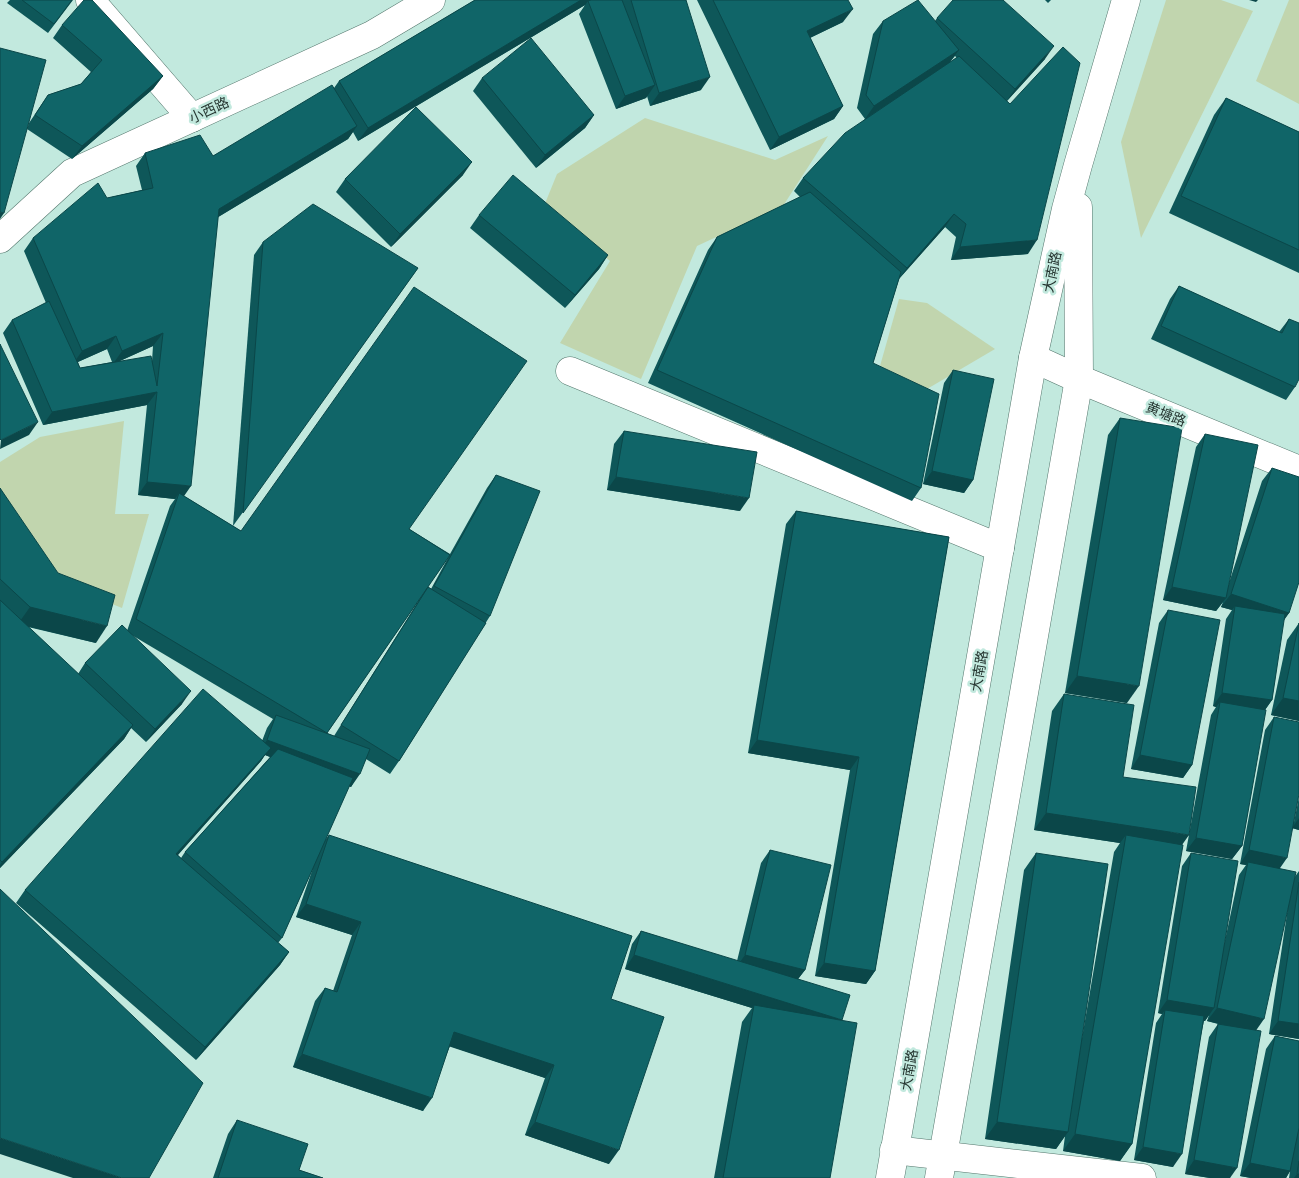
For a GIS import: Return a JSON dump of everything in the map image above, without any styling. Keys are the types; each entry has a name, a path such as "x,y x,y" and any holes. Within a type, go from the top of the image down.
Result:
{"street":[{"path":"90,0 192,118"},
{"name":"小西路","path":"0,239 72,173 372,35 431,0"},
{"name":"大南路","path":"890,1178 1033,358 1066,209 1126,0"},
{"name":"大南路","path":"941,1167 1079,378 1078,165"},
{"name":"黄塘路","path":"1033,358 1299,470"},
{"path":"570,371 1000,548"},
{"path":"894,1150 941,1167 1142,1178"}],"green space":[{"path":"1166,0 1221,0 1253,11 1141,238 1121,142"},
{"path":"1289,0 1299,0 1299,104 1256,81"},
{"path":"645,118 775,160 828,136 783,206 697,246 641,379 560,343 610,261 544,206 557,174"},
{"path":"899,299 927,303 995,349 927,389 880,366"},
{"path":"124,421 115,514 149,514 122,608 50,579 0,501 0,462 40,437"}],"building":[{"path":"22,0 72,0 54,24"},
{"path":"84,0 92,0 163,76 82,146 35,115 48,95 81,84 102,60 62,25"},
{"path":"475,0 581,0 368,128 339,81"},
{"path":"622,0 655,85 625,96 588,1"},
{"path":"631,0 686,0 710,77 659,93"},
{"path":"713,0 848,0 853,9 807,31 843,106 779,137"},
{"path":"918,0 959,50 874,106 866,95 883,21"},
{"path":"953,0 1003,0 1054,46 1015,89 937,18"},
{"path":"531,38 594,115 545,155 482,78"},
{"path":"1063,47 1080,63 1037,240 960,247 966,224 954,214 907,268 803,178 845,133 959,56 1010,104"},
{"path":"0,48 46,60 4,213 0,212"},
{"path":"332,85 357,126 219,209 191,486 147,482 157,392 52,412 12,320 49,301 80,368 151,356 157,386 163,333 122,351 116,336 82,351 33,238 98,183 107,198 153,188 145,153 200,135 213,156"},
{"path":"1226,98 1299,132 1299,250 1181,196"},
{"path":"416,107 472,162 400,234 345,179"},
{"path":"513,175 608,255 575,295 479,215"},
{"path":"810,192 901,272 873,363 939,394 921,488 657,370 717,237"},
{"path":"313,204 418,268 243,513 263,242"},
{"path":"1179,286 1282,333 1289,319 1299,323 1299,379 1295,387 1161,326"},
{"path":"414,287 527,361 409,529 450,555 327,733 136,619 179,493 241,531"},
{"path":"0,344 38,422 1,440 0,439"},
{"path":"953,370 994,379 973,480 932,471"},
{"path":"1120,418 1182,428 1139,686 1077,676"},
{"path":"624,431 757,452 749,498 616,477"},
{"path":"1205,434 1258,445 1226,598 1172,587"},
{"path":"1272,468 1299,477 1299,582 1289,613 1231,594"},
{"path":"496,475 540,491 490,616 434,586"},
{"path":"0,488 58,573 115,595 107,626 30,607 0,579"},
{"path":"796,511 949,537 875,971 824,963 859,757 757,740"},
{"path":"428,587 486,623 399,761 341,725"},
{"path":"0,600 133,725 2,862 0,860"},
{"path":"1235,606 1285,614 1272,700 1222,693"},
{"path":"1168,610 1220,620 1192,765 1140,755"},
{"path":"1299,623 1299,701 1283,698"},
{"path":"122,625 191,691 155,729 85,663"},
{"path":"203,689 271,748 176,854 289,952 205,1047 25,890"},
{"path":"1064,694 1134,705 1123,777 1196,787 1189,835 1046,813"},
{"path":"1220,702 1266,710 1242,846 1196,838"},
{"path":"276,715 370,749 360,774 267,740"},
{"path":"1274,717 1299,722 1299,794 1287,858 1249,850"},
{"path":"278,749 353,778 282,938 185,852"},
{"path":"329,835 632,936 611,999 664,1017 619,1150 535,1122 554,1065 454,1032 432,1098 302,1054 325,988 337,992 361,922 306,904"},
{"path":"1126,835 1183,845 1132,1144 1075,1134"},
{"path":"770,850 831,865 805,970 745,955"},
{"path":"1036,853 1108,864 1068,1132 997,1122"},
{"path":"1191,853 1238,861 1214,1008 1167,1000"},
{"path":"1248,862 1296,872 1264,1019 1217,1008"},
{"path":"1299,882 1299,1024 1278,1021"},
{"path":"0,889 203,1083 149,1178 122,1178 0,1138"},
{"path":"641,931 850,995 842,1020 634,955"},
{"path":"754,1005 857,1023 830,1178 723,1178"},
{"path":"1165,1010 1204,1016 1182,1154 1143,1147"},
{"path":"1218,1024 1261,1031 1237,1168 1194,1160"},
{"path":"1275,1036 1299,1041 1299,1128 1290,1171 1250,1163"},
{"path":"237,1120 308,1144 299,1170 323,1178 218,1178"}]}
